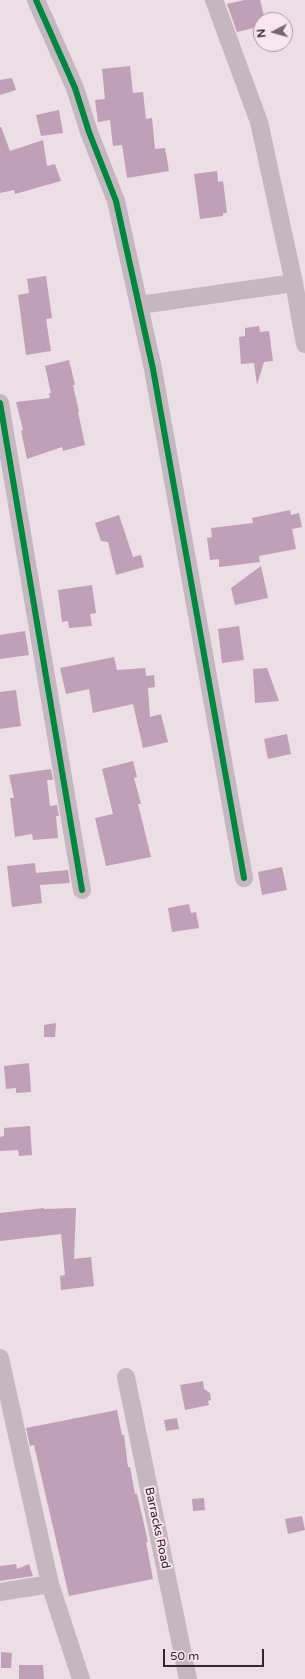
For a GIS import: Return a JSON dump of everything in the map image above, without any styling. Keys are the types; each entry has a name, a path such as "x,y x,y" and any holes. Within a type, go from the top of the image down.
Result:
{"street":[{"path":"36,0 75,88 89,132 116,201 153,369 244,878"},
{"path":"214,0 259,122 294,283 305,344"},
{"path":"140,305 294,283"},
{"path":"0,403 82,890"},
{"path":"0,1358 50,1584 81,1679"},
{"name":"Barracks Road","path":"126,1377 188,1679"},
{"path":"0,1592 50,1584"}],"building":[{"path":"245,0 260,0 263,12 253,12 253,28 237,32 227,4"},
{"path":"130,66 133,93 143,92 146,119 152,118 155,149 165,148 169,171 127,178 122,145 113,146 110,120 98,122 95,100 105,99 102,69"},
{"path":"12,78 16,90 0,95 0,80"},
{"path":"59,110 63,133 41,136 36,115"},
{"path":"0,127 10,151 43,140 47,166 55,164 61,181 15,194 14,190 0,193"},
{"path":"217,171 218,182 223,181 227,213 223,213 223,216 200,219 194,174"},
{"path":"46,276 52,318 46,319 51,351 26,355 18,295 29,293 27,279"},
{"path":"259,326 260,332 269,331 273,361 264,362 257,385 254,363 241,364 239,337 245,336 245,328"},
{"path":"69,360 75,385 73,385 85,445 63,451 62,447 27,459 21,431 23,430 16,402 50,398 49,393 51,393 45,366"},
{"path":"290,510 291,515 299,513 302,527 292,529 296,549 259,556 260,562 219,567 219,559 210,560 207,538 212,537 211,528 253,523 252,518"},
{"path":"119,515 133,557 141,555 144,567 116,575 108,542 101,541 95,523"},
{"path":"261,566 268,598 235,605 231,588"},
{"path":"92,585 96,613 90,614 92,626 69,628 68,621 62,622 58,590"},
{"path":"239,626 244,660 222,663 218,629"},
{"path":"25,631 29,655 0,659 0,635"},
{"path":"114,657 117,670 145,668 146,676 154,675 155,687 148,688 150,717 161,714 168,742 143,748 133,704 93,713 89,689 66,694 60,668"},
{"path":"267,668 279,701 255,703 253,669"},
{"path":"16,690 21,726 0,729 0,692"},
{"path":"287,734 291,754 268,759 264,739"},
{"path":"133,761 137,777 134,778 141,804 138,804 151,857 106,866 95,818 113,814 102,769"},
{"path":"51,769 53,780 47,780 50,806 57,805 59,816 56,816 58,838 33,840 32,834 15,837 10,798 14,798 9,775"},
{"path":"35,863 36,873 68,870 70,883 40,885 42,903 12,907 7,866"},
{"path":"282,867 287,890 262,895 258,872"},
{"path":"189,904 191,913 196,912 199,928 172,932 168,908"},
{"path":"56,1023 55,1037 44,1037 44,1025"},
{"path":"29,1063 31,1092 16,1093 16,1088 6,1089 4,1066"},
{"path":"30,1126 32,1155 19,1156 18,1150 0,1151 0,1137 4,1136 4,1128"},
{"path":"44,1208 76,1208 74,1259 91,1257 94,1286 61,1290 60,1276 65,1275 61,1234 0,1241 0,1213"},
{"path":"203,1381 204,1389 210,1393 211,1400 208,1401 209,1405 185,1410 180,1385"},
{"path":"117,1410 122,1435 124,1435 128,1467 130,1467 135,1494 137,1494 148,1542 146,1542 153,1579 69,1596 34,1445 30,1446 26,1428"},
{"path":"177,1418 179,1429 166,1431 164,1420"},
{"path":"204,1498 205,1510 193,1511 192,1499"},
{"path":"302,1516 305,1530 288,1534 285,1519"},
{"path":"16,1564 17,1569 29,1564 33,1576 0,1581 0,1566"},
{"path":"1,1652 12,1653 11,1668 1,1668"},
{"path":"19,1665 43,1665 44,1679 19,1679"}],"cycle path":[{"path":"36,0 75,88 89,132 116,201 153,369 244,878"},
{"path":"0,403 82,890"}]}
